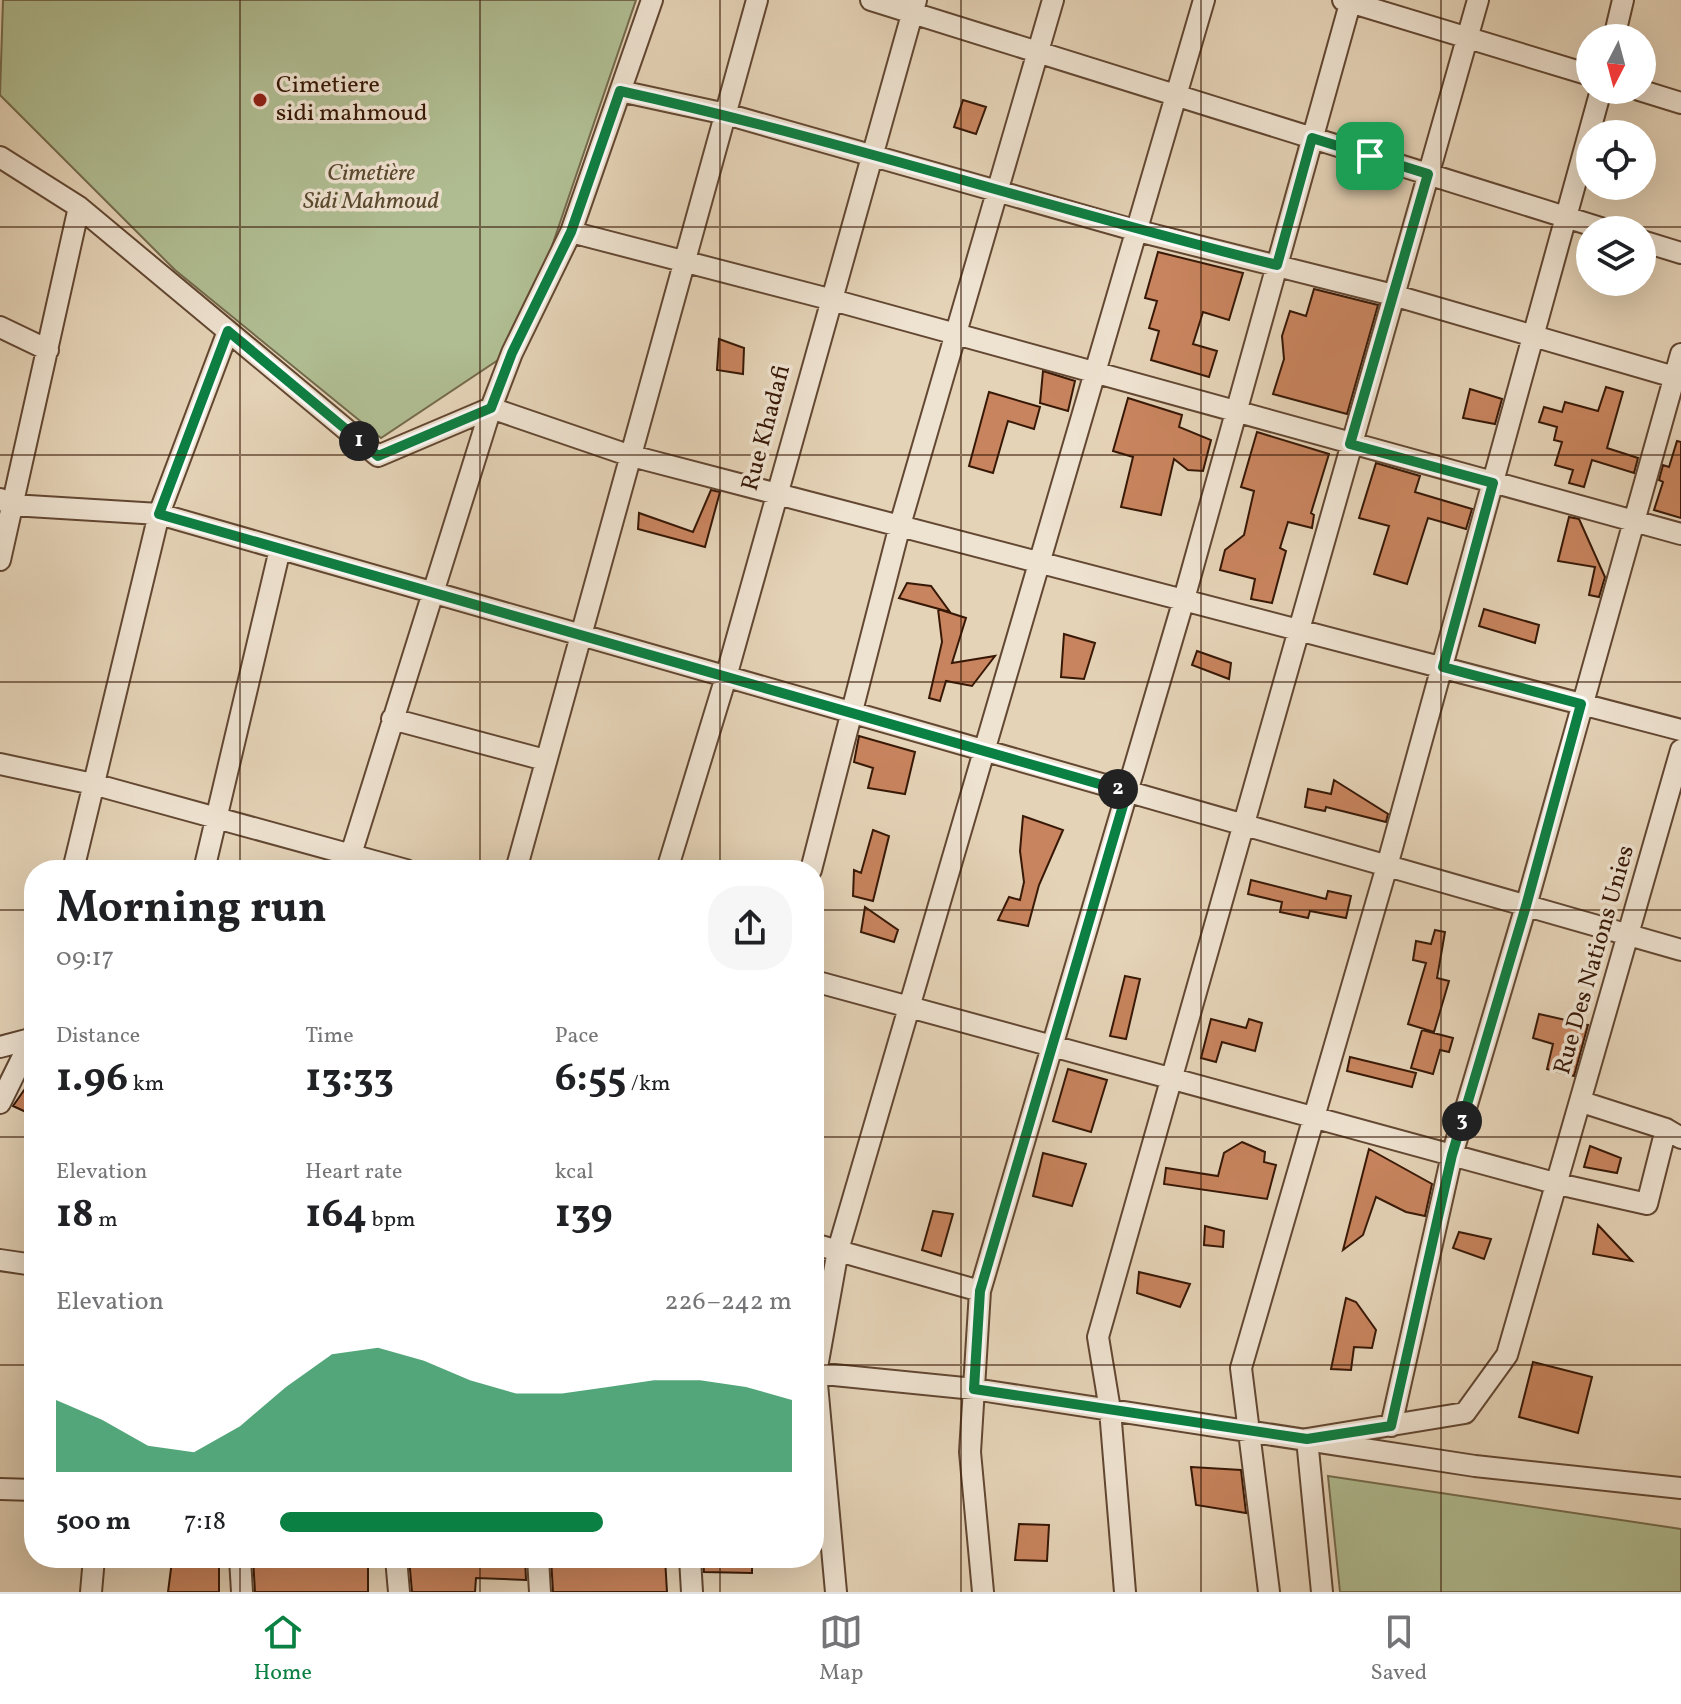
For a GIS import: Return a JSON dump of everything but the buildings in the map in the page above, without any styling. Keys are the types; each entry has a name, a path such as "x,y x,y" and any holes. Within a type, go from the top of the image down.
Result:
{"street":[{"path":"349,860 491,408 512,353 571,232 652,0"},
{"path":"519,860 628,455 757,0"},
{"path":"871,0 914,6 1038,52 1576,220"},
{"path":"814,860 900,525 1053,0"},
{"path":"824,1325 838,1250 986,751 1037,561 1204,0"},
{"path":"1125,1592 1110,1410 1098,1337 1173,1079 1296,629 1478,0"},
{"path":"1617,24 1623,0"},
{"path":"983,1592 970,1452 980,1291 1184,599 1348,1 1576,71"},
{"name":"Rue Khadafi","path":"670,860 726,677 829,299 873,157 914,6"},
{"path":"620,91 726,114 1134,230 1393,295 1678,378"},
{"path":"1656,95 1681,103"},
{"path":"1269,1592 1241,1368 1387,866 1597,104"},
{"path":"0,157 79,207 378,456 491,408 628,455 1681,730"},
{"path":"0,560 6,502 48,350 79,207"},
{"path":"571,232 829,299 954,336 1681,534"},
{"path":"1656,245 1681,253"},
{"path":"0,327 48,350"},
{"path":"75,860 159,514 228,331"},
{"path":"1391,1426 1452,1155 1526,906 1633,521 1678,378 1681,354"},
{"path":"6,502 159,514 1681,950"},
{"path":"206,860 280,549"},
{"path":"392,719 545,760"},
{"name":"Rue Des Nations Unies","path":"1307,1439 1465,1413 1507,1355 1681,750"},
{"path":"0,764 93,784 214,818 342,860"},
{"path":"824,984 1558,1184 1647,1204 1673,1134 1582,1102"},
{"path":"0,1047 24,1040"},
{"path":"0,1103 24,1056"},
{"path":"824,1246 980,1291"},
{"path":"0,1260 24,1264"},
{"path":"824,1374 974,1389 1475,1466 1681,1488"},
{"path":"1307,1439 1322,1592"},
{"path":"824,1467 836,1592"},
{"path":"0,1489 24,1490"},
{"path":"91,1592 93,1568"},
{"path":"241,1568 242,1592"},
{"path":"397,1568 399,1592"},
{"path":"539,1568 540,1592"},
{"path":"691,1568 692,1592"}],"green space":[{"name":"Cimetière Sidi Mahmoud","path":"3,0 636,0 537,290 501,358 381,438 175,270 0,95"},
{"path":"1328,1476 1681,1529 1681,1592 1340,1592"}],"place":[{"name":"Cimetiere sidi mahmoud","path":"260,100"}],"route":[{"path":"620,91 726,114 1134,230 1277,265 1312,138 1370,156 1428,174 1350,444 1493,483 1443,667 1581,704 1526,906 1452,1155 1391,1426 1307,1439 974,1389 980,1291 1127,792 159,514 228,331 378,456 491,408 512,353 571,232 620,91"}]}
